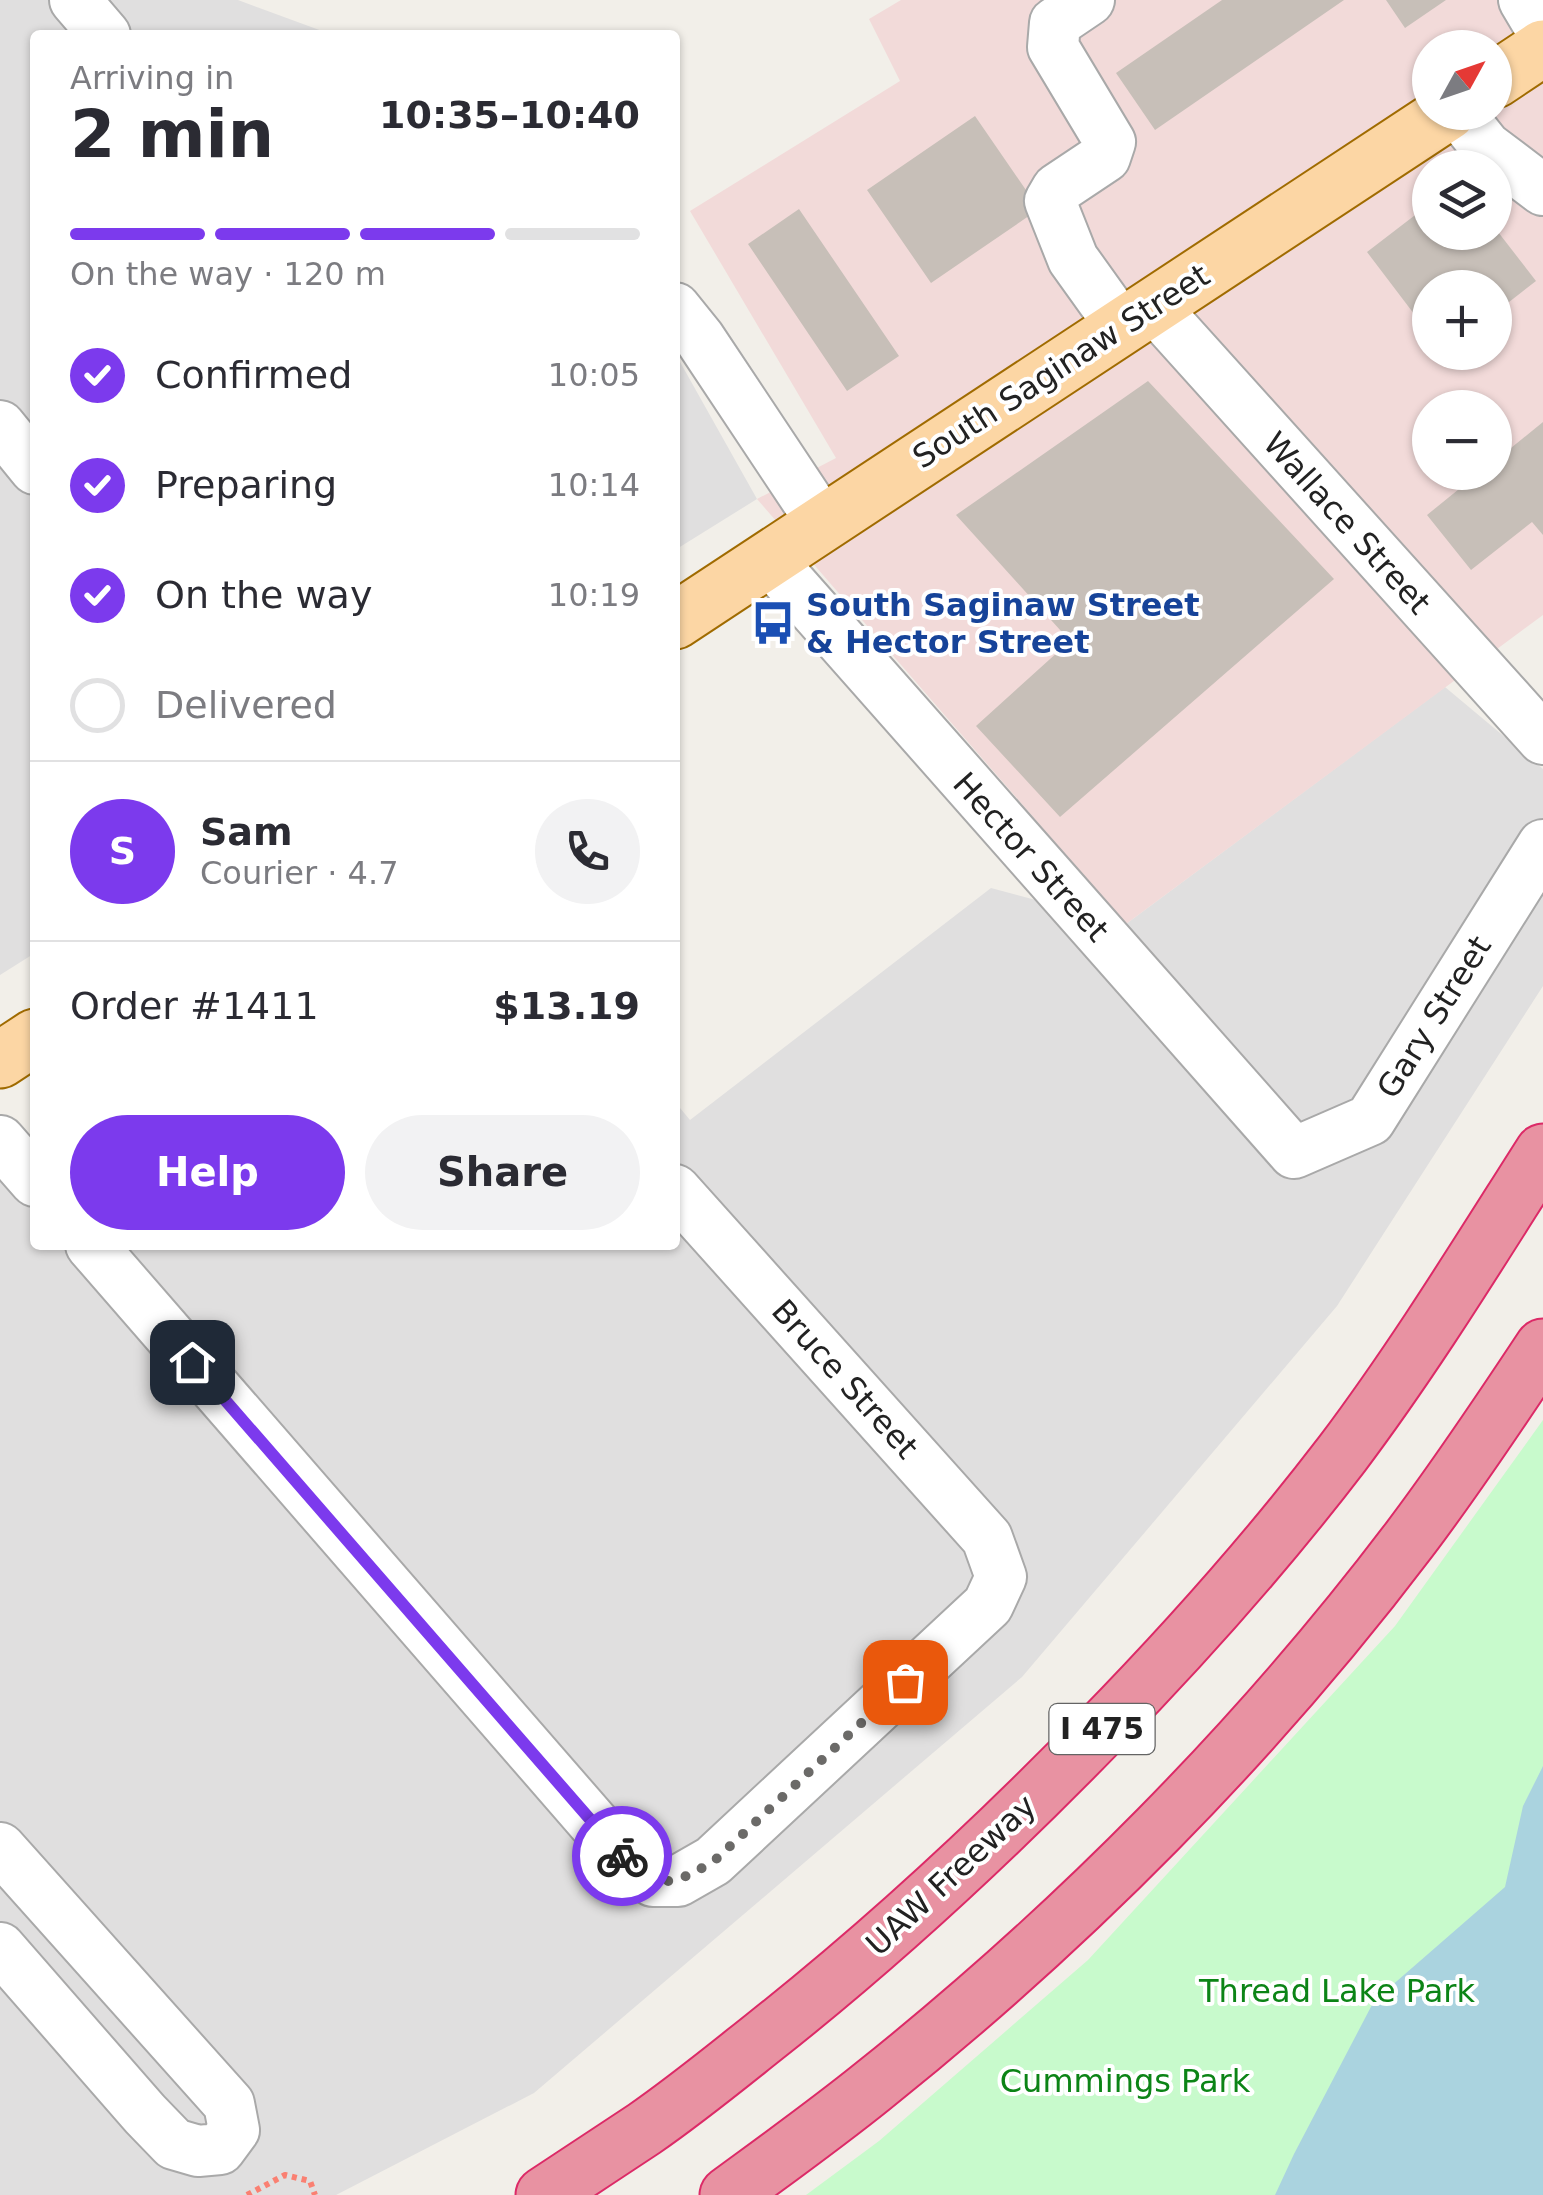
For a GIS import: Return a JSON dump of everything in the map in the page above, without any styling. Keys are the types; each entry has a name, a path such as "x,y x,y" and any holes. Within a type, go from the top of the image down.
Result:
{"highway":[{"name":"UAW Freeway","path":"544,2195 646,2128 868,1953 994,1838 1176,1653 1231,1592 1353,1438 1420,1346 1543,1152"},
{"path":"728,2195 940,2031 1137,1850 1257,1723 1364,1596 1454,1478 1543,1347"}],"main road":[{"path":"1512,69 1543,48"},
{"name":"South Saginaw Street","path":"680,618 1421,130"},
{"path":"0,1060 30,1040"}],"street":[{"name":"Wallace Street","path":"1089,0 1056,23 1053,48 1110,142 1104,157 1057,188 1050,201 1073,259 1137,316 1543,739"},
{"path":"1524,0 1543,32"},
{"path":"1472,130 1486,147 1543,190"},
{"path":"680,314 824,524"},
{"path":"0,426 30,463"},
{"name":"Hector Street","path":"770,560 1294,1153"},
{"name":"Gary Street","path":"1294,1153 1370,1120 1543,845"},
{"path":"0,1141 30,1175"},
{"name":"Bruce Street","path":"95,1250 624,1858 653,1881 678,1881 713,1862 988,1605 1000,1577 987,1538 680,1196"},
{"path":"0,1848 230,2104 234,2130 220,2148 198,2151 174,2144 0,1948"}],"path":[{"path":"247,2195 284,2176 310,2180 315,2195"}],"shaded area":[{"path":"0,0 238,0 319,30 30,30 30,956 0,975"},
{"path":"901,0 1543,0 1543,615 1126,924 757,499 836,458 690,211 900,81 869,19"},
{"path":"680,362 757,499 680,547"},
{"path":"1445,687 1543,769 1543,986 1337,1306 1022,1677 534,2093 336,2195 0,2195 0,1161 30,1142 30,1250 680,1250 680,1108 690,1120 991,888 1126,924"}],"green space":[{"name":"Thread Lake Park","path":"1543,1420 1543,2195 806,2195 879,2141 1088,1960 1395,1626"}],"water":[{"path":"1543,1766 1543,2195 1275,2195 1374,2001 1505,1887 1523,1806"}],"building":[{"path":"1222,0 1344,0 1155,130 1116,73"},
{"path":"1386,0 1446,0 1405,28"},
{"path":"975,116 1039,209 931,283 867,190"},
{"path":"799,209 899,356 847,391 748,244"},
{"path":"1412,217 1412,250 1512,250 1536,281 1512,300 1512,270 1412,270 1412,311 1367,252"},
{"path":"1148,381 1334,579 1060,817 976,726 1070,641 956,515"},
{"path":"1543,422 1543,535 1532,522 1471,570 1427,515 1458,490 1512,490 1512,447"}],"way so far":[{"path":"622,1856 653,1881 678,1881 713,1862 905,1682"}],"place":[{"name":"South Saginaw Street & Hector Street","path":"773,623"}],"route":[{"path":"192,1362 622,1856"}],"park label":[{"name":"Cummings Park","path":"1125,2081"}]}
